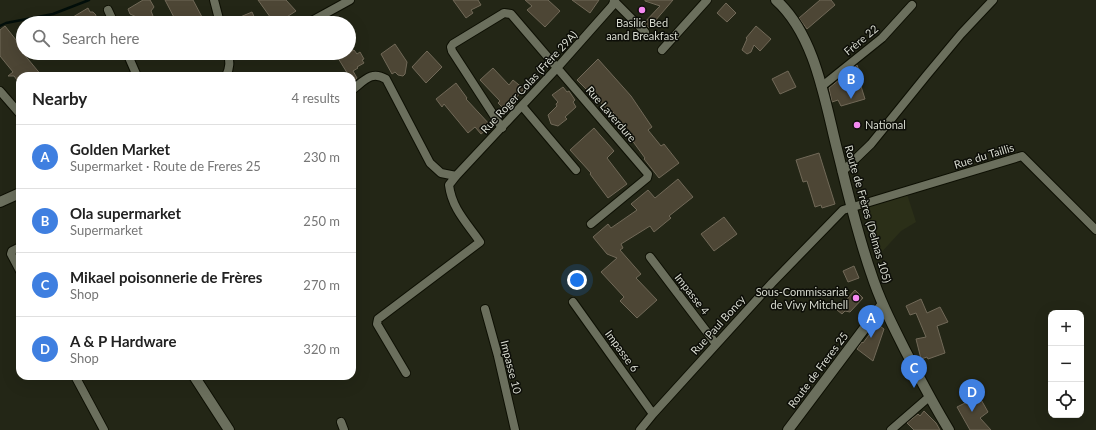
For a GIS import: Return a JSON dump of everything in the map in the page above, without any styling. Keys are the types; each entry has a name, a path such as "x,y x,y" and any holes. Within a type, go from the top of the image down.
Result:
{"main road":[{"name":"Route de Frères (Delmas 105)","path":"776,0 782,5 808,46 821,87 851,206 870,272 882,305 929,397 949,430"},
{"path":"0,202 16,195"},
{"name":"Route de Freres 25","path":"788,430 882,305"},
{"path":"197,380 229,430"}],"street":[{"path":"214,0 218,16"},
{"path":"321,16 350,0"},
{"path":"615,0 645,32"},
{"name":"Rue Roger Colas (Frère 29A)","path":"406,373 377,324 378,318 480,242 456,208 451,197 449,186 456,176 557,68 612,6 615,0"},
{"path":"662,50 707,0"},
{"path":"842,172 871,144 961,34 993,0"},
{"name":"Frère 22","path":"821,87 882,38 912,5"},
{"path":"108,10 111,16"},
{"name":"Rue Laverdure","path":"502,128 452,51 451,47 453,44 504,13 510,14 648,174 647,178 591,224"},
{"path":"130,60 135,72"},
{"path":"228,72 230,60"},
{"path":"356,87 370,76 381,76 386,79 430,163 441,173 456,176"},
{"path":"0,91 16,109"},
{"path":"522,106 576,170"},
{"name":"Rue du Taillis","path":"851,206 1022,156 1096,230"},
{"name":"Rue Paul Boncy","path":"640,430 772,282 843,210 851,206"},
{"path":"16,249 12,251 11,254 16,263"},
{"name":"Impasse 4","path":"650,258 716,344"},
{"name":"Impasse 6","path":"573,302 653,414"},
{"name":"Impasse 10","path":"484,309 498,356 515,430"},
{"path":"77,380 104,430"},
{"path":"891,430 929,397"},
{"path":"340,422 344,430"}],"shaded area":[{"path":"907,194 916,222 901,231 878,256 864,208"}],"building":[{"path":"143,0 150,0 154,7 151,11 153,16 134,16 130,14 128,9"},
{"path":"165,0 193,0 201,16 173,16"},
{"path":"258,0 286,0 296,11 288,16 269,16"},
{"path":"453,0 478,0 481,5 471,10 473,13 466,18"},
{"path":"525,0 548,0 560,11 545,27 527,10 532,6"},
{"path":"572,0 599,0 590,13"},
{"path":"645,0 673,0 649,28 644,23 660,6"},
{"path":"820,0 831,0 835,5 807,29 799,18"},
{"path":"726,3 736,13 727,22 717,13"},
{"path":"88,8 90,12 93,12 96,15 96,16 75,16"},
{"path":"252,12 254,16 243,16"},
{"path":"5,26 16,40 16,60 29,60 39,72 16,72 16,79 14,76 8,76 13,72 0,56 0,30"},
{"path":"756,26 771,39 760,51 754,45 751,52 747,54 742,50 747,39 746,38"},
{"path":"395,44 407,62 405,74 403,76 398,75 395,72 392,74 381,54"},
{"path":"427,51 442,67 426,83 412,67"},
{"path":"360,52 364,59 362,60 364,63 357,67 358,68 354,72 347,72 339,60 356,60 356,53 357,54"},
{"path":"598,59 631,96 652,127 648,130 661,146 664,144 679,163 659,178 644,159 645,158 624,126 613,112 611,114 593,94 592,95 577,80"},
{"path":"857,65 862,79 859,80 865,99 841,106 838,100 832,102 829,88"},
{"path":"493,68 509,85 513,80 524,89 513,101 516,103 512,108 507,104 503,108 498,103 500,101 480,80"},
{"path":"788,71 796,87 780,94 772,79"},
{"path":"456,83 467,98 466,99 491,126 481,134 475,127 468,133 444,104 442,107 436,99"},
{"path":"563,87 567,92 569,91 575,100 573,102 576,107 565,117 567,119 558,126 551,124 548,115 557,106 556,104 558,102 552,95"},
{"path":"594,128 614,151 607,158 627,184 608,198 590,174 591,173 570,150"},
{"path":"819,153 835,204 822,208 821,205 815,207 807,181 803,182 796,160"},
{"path":"678,179 693,197 669,216 671,218 654,232 650,226 621,244 623,248 620,250 641,274 636,278 657,300 637,318 620,301 624,297 601,272 617,258 607,254 593,237 608,224 611,228 637,210 631,204 648,190 655,198"},
{"path":"724,217 737,234 714,251 701,234"},
{"path":"854,266 859,278 848,282 843,271"},
{"path":"855,290 863,298 850,312 845,311 842,314 837,310"},
{"path":"921,299 927,313 940,307 948,322 937,326 945,353 928,359 927,357 921,359 916,339 926,337 916,313 910,315 906,306"},
{"path":"877,324 884,329 873,361 857,349"},
{"path":"979,396 988,412 980,418 991,430 970,430 957,407"},
{"path":"924,411 936,423 940,430 914,430 907,423 918,414 920,416"}],"waterway":[{"path":"43,16 53,14 89,0"},
{"path":"0,26 16,21"}],"place":[{"name":"Basilic Bed aand Breakfast","path":"642,10"},
{"name":"Ola supermarket","path":"851,99"},
{"name":"National","path":"857,125"},
{"name":"Sous-Commissariat de Vivy Mitchell","path":"856,298"},
{"name":"Golden Market","path":"871,338"},
{"name":"Mikael poisonnerie de Frères","path":"914,388"},
{"name":"A & P Hardware","path":"972,412"}]}
